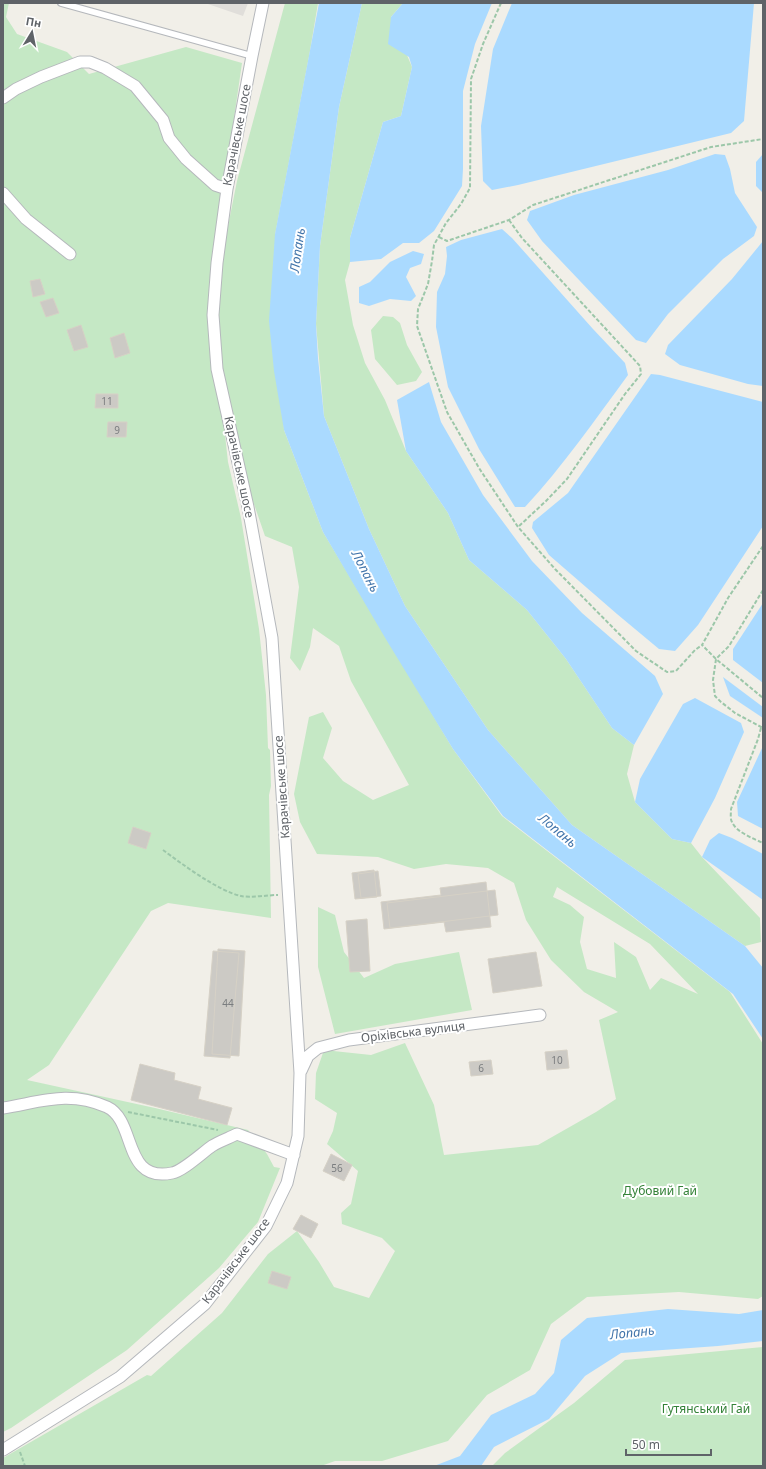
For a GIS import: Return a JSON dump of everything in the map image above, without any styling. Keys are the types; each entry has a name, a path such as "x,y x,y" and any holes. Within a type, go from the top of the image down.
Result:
{"street":[{"name":"Карачівське шосе","path":"3,1450 120,1377 205,1304 266,1226 287,1183 298,1136 300,1074 272,638 248,507 217,369 213,315 217,263 227,188 263,3"},
{"path":"3,98 16,89 41,77 80,62 90,62 105,68 135,86 163,120 169,138 186,159 215,185 227,188"},
{"path":"3,193 26,219 70,254"},
{"name":"Оріхівська вулиця","path":"300,1074 308,1056 318,1048 349,1040 540,1015"},
{"path":"3,1108 48,1098 79,1098 108,1108 119,1117 132,1152 140,1165 152,1173 162,1175 175,1173 214,1145 237,1134 294,1155"}],"lane":[{"path":"61,3 252,56"}],"path":[{"path":"501,3 484,44 472,79 470,188 461,204 446,223 434,245 429,276 418,309 417,326 447,412 479,468 518,527 555,569 636,651 667,672 676,672 695,650 702,645 728,598 763,546"},
{"path":"439,238 447,241 509,220 533,205 711,147 763,139"},
{"path":"509,220 522,238 640,366 641,374 625,394 567,479 518,527"},
{"path":"763,590 729,646 716,659 713,680 715,696 735,713 762,728 731,809 731,822 748,837 763,843"},
{"path":"702,645 716,659 763,698"},
{"path":"163,850 185,866 222,889 241,896 289,894"},
{"path":"108,1108 237,1134"},
{"path":"16,1442 25,1466"}],"shaded area":[{"path":"205,3 248,3 243,16"}],"green space":[{"name":"Дубовий Гай","path":"3,3 9,3 6,17 17,34 67,52 89,74 186,47 242,63 209,292 216,354 223,251 237,181 285,3 318,3 275,235 284,430 323,532 453,749 502,816 730,992 763,1044 763,1296 758,1299 679,1292 587,1297 551,1324 530,1370 487,1395 448,1441 382,1461 335,1461 321,1466 3,1466 3,1458 147,1375 151,1376 222,1313 268,1254 297,1231 319,1262 334,1287 369,1298 395,1251 382,1238 342,1224 341,1213 351,1204 358,1171 327,1144 333,1131 337,1113 315,1099 316,1073 324,1050 371,1055 405,1043 434,1105 444,1155 538,1145 616,1099 599,1020 618,1012 584,992 551,960 526,920 514,883 488,868 446,864 414,869 378,857 317,854 300,822 294,794 309,717 323,712 332,728 323,758 343,781 373,800 409,785 351,681 339,646 313,628 310,647 300,671 290,658 299,587 292,547 265,536 235,449 217,362 228,462 241,518 259,629 266,695 271,786 269,795 271,918 168,903 151,911 49,1065 27,1080 248,1130 267,1154 274,1167 280,1168 258,1222 219,1268 127,1350 3,1432","holes":["557,887 650,944 698,994 661,978 650,990 636,957 614,942 616,978 587,969 580,942 584,917 570,905 553,897"]},
{"path":"362,3 403,3 391,17 412,67 401,116 383,122 350,238 350,262 345,280 353,325 365,363 385,400 406,451 448,513 469,560 527,610 566,659 612,728 634,745 627,774 635,802 672,839 691,843 702,857 760,918 761,942 745,946 572,825 488,730 405,606 369,529 324,416 316,324 320,246 339,107"},
{"path":"383,316 393,317 400,323 407,345 422,372 416,381 397,385 375,359 371,330"},
{"path":"318,907 335,915 344,952 364,978 395,964 459,952 472,1010 335,1034 318,967"},
{"name":"Гутянський Гай","path":"763,1347 763,1466 492,1466 505,1453 574,1403 625,1360"}],"water":[{"name":"Лопань","path":"319,3 362,3 339,107 320,246 316,324 324,416 369,529 405,606 488,730 572,825 745,946 763,968 763,1039 733,994 503,816 453,749 323,532 284,430 274,371 269,321 275,234"},
{"path":"403,3 492,3 475,44 463,91 462,186 434,231 419,243 403,243 381,259 350,262 350,238 383,122 401,116 412,67 409,57 388,44 391,17"},
{"path":"512,3 754,3 744,121 731,133 492,190 483,181 481,126 493,49"},
{"path":"715,154 725,155 730,169 735,193 757,227 754,236 723,259 668,314 646,343 636,340 542,241 527,220 530,211 574,195 668,170"},
{"path":"763,154 763,193 756,186 756,162"},
{"path":"502,229 512,238 625,363 628,375 566,459 525,507 515,507 479,449 448,387 436,327 437,292 445,274 447,256 446,247 461,240"},
{"path":"763,241 763,386 748,384 680,365 665,354 668,345 732,279"},
{"path":"413,251 424,254 421,264 410,268 406,277 416,296 411,301 390,299 369,306 359,303 359,287 370,282 390,262"},
{"path":"651,374 660,375 763,402 763,526 698,625 675,651 659,649 617,614 549,555 532,528 533,522 568,493"},
{"path":"429,382 441,422 483,495 532,561 582,613 655,676 663,694 634,745 612,728 566,659 527,610 469,560 448,513 406,451 397,400"},
{"path":"763,603 763,683 733,660 733,649"},
{"path":"723,677 763,707 763,718 730,696"},
{"path":"695,698 741,723 744,732 715,798 691,843 672,839 635,802 640,779 683,704"},
{"path":"763,746 763,829 738,816 737,802"},
{"path":"719,833 763,854 763,900 702,857 710,840"},
{"name":"Лопань","path":"668,1309 739,1314 763,1310 763,1341 621,1353 585,1376 549,1419 494,1447 481,1466 434,1466 460,1456 491,1415 535,1394 554,1373 561,1340 587,1318"}],"building":[{"path":"40,279 45,294 33,297 30,281"},
{"path":"53,298 59,313 46,317 40,302"},
{"path":"81,325 88,347 74,351 67,330"},
{"path":"124,333 130,353 115,358 110,338"},
{"path":"96,394 118,394 118,408 95,408"},
{"path":"108,422 127,422 126,437 107,437"},
{"path":"133,827 151,833 146,849 128,843"},
{"path":"374,870 377,897 355,899 352,873"},
{"path":"378,871 381,896 361,898 358,874"},
{"path":"486,882 491,927 446,932 444,922 384,929 381,902 441,895 440,888"},
{"path":"495,890 498,915 390,928 387,903"},
{"path":"367,919 370,971 350,972 346,921"},
{"path":"218,949 245,951 239,1056 212,1054"},
{"path":"213,951 239,953 230,1058 204,1056"},
{"path":"536,952 542,986 493,993 488,959"},
{"path":"567,1050 569,1068 547,1070 545,1052"},
{"path":"491,1060 493,1074 471,1076 469,1062"},
{"path":"140,1064 175,1073 174,1080 201,1087 198,1099 232,1108 227,1125 131,1100"},
{"path":"331,1154 352,1165 344,1181 323,1171"},
{"path":"301,1215 318,1224 311,1238 293,1229"},
{"path":"272,1271 291,1277 287,1289 268,1283"}]}
